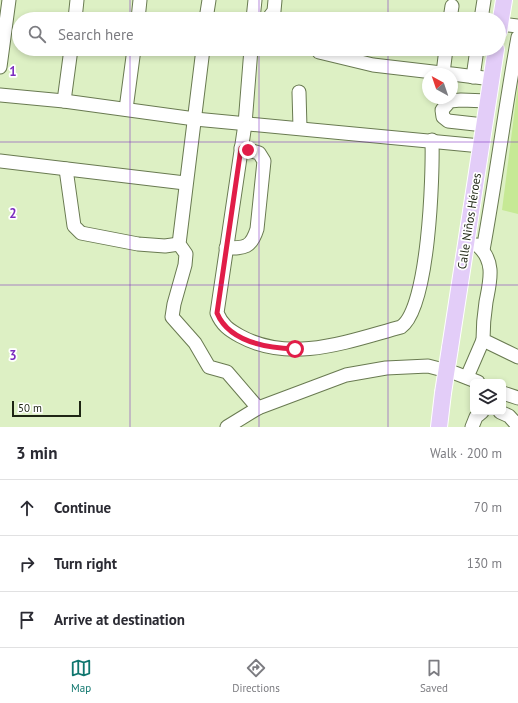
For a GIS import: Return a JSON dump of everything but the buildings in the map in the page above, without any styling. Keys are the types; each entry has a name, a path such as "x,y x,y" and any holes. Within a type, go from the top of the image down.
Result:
{"main road":[{"path":"502,12 504,0"},
{"name":"Calle Niños Héroes","path":"438,427 466,236 495,56"}],"street":[{"path":"0,67 9,0"},
{"path":"76,12 77,0"},
{"path":"139,12 140,0"},
{"path":"207,12 208,0"},
{"path":"254,12 255,0"},
{"path":"273,12 275,0"},
{"path":"482,12 484,0"},
{"path":"451,12 452,6"},
{"path":"506,27 518,26"},
{"path":"483,250 518,37"},
{"path":"64,101 70,56"},
{"path":"126,110 133,56"},
{"path":"202,56 179,244 186,254 185,265 171,314 194,343 209,367 227,372 258,408"},
{"path":"250,56 245,124 217,313 226,327 252,342 272,348 317,349 401,327 406,323 411,315 420,289 429,225 432,178 432,140"},
{"path":"336,56 373,65 422,71"},
{"path":"447,56 448,68"},
{"path":"473,77 476,56"},
{"path":"458,75 492,79"},
{"path":"299,92 300,128"},
{"path":"0,95 64,101 195,119 432,140 481,146"},
{"path":"484,125 448,121 443,117 442,110 450,101 488,101"},
{"path":"226,248 248,246 254,239 257,229 264,161 259,153 241,148"},
{"path":"0,161 186,183"},
{"path":"66,169 74,226 81,233 138,244 165,246 179,244"},
{"path":"466,236 483,250 490,266 491,276 482,340 472,379"},
{"path":"482,340 518,357"},
{"path":"227,427 258,408 346,375 386,368 428,366 470,379"},
{"path":"506,394 518,398"},
{"path":"472,427 478,415"},
{"path":"506,415 518,426"}],"green space":[{"path":"518,84 518,214 502,210"}],"route":[{"path":"248,150 241,148 217,313 222,324 236,334 252,342 272,348 295,349"}]}
